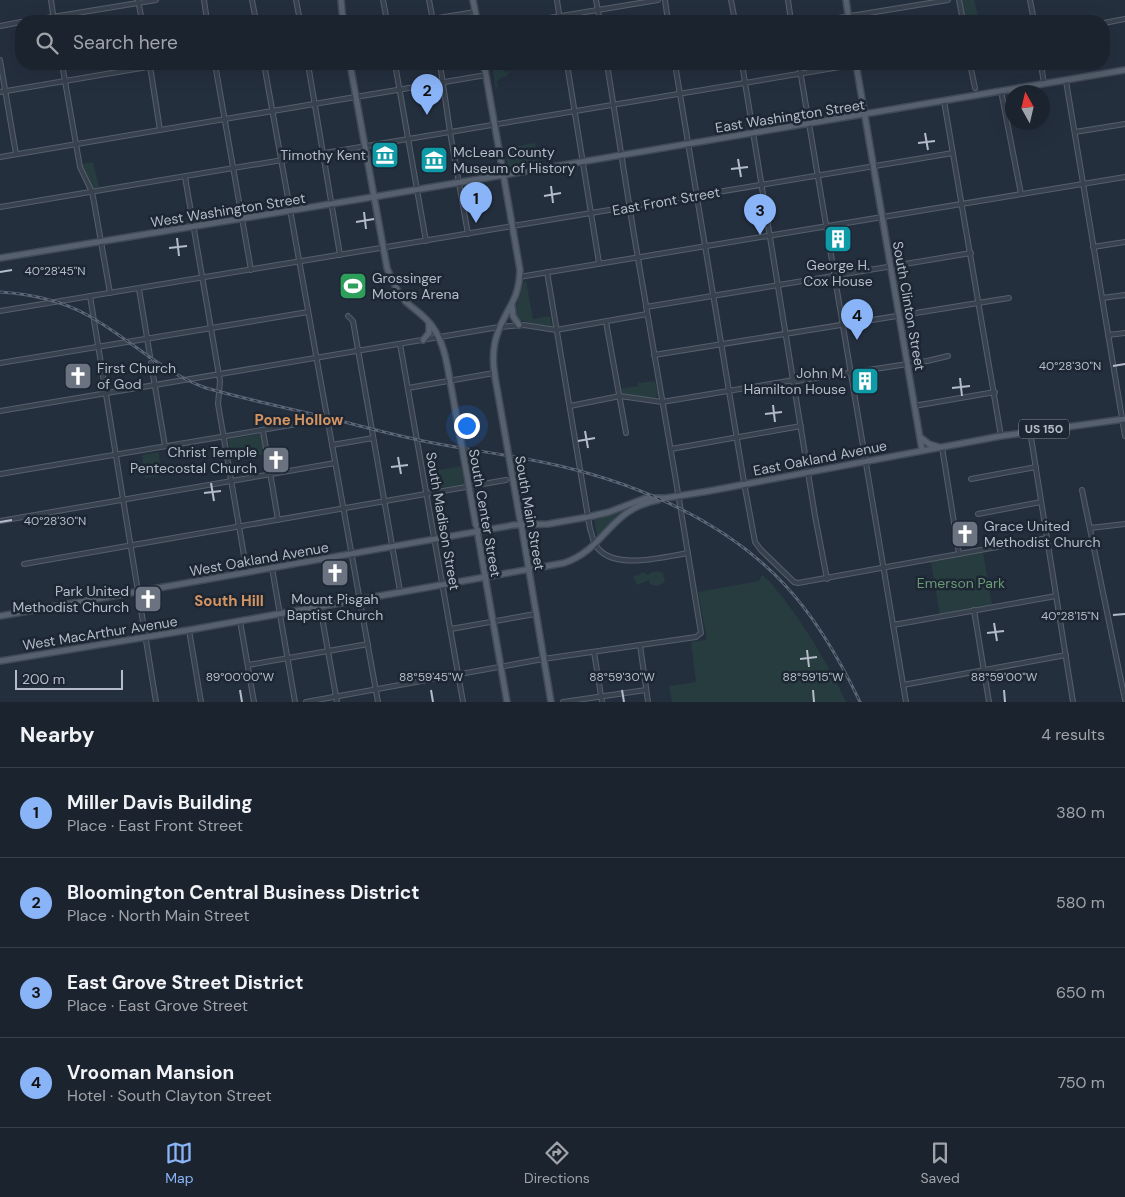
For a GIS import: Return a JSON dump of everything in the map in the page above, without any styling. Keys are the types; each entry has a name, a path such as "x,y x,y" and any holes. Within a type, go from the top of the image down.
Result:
{"main road":[{"path":"341,0 342,15"},
{"path":"473,0 476,15"},
{"path":"846,0 848,15"},
{"path":"351,70 383,248"},
{"path":"485,70 513,226 520,277"},
{"name":"South Clinton Street","path":"858,70 922,450"},
{"name":"East Washington Street","path":"458,182 1125,70"},
{"name":"West Washington Street","path":"0,258 458,182"},
{"name":"South Center Street","path":"383,248 387,268 395,287 407,302 429,322 439,337 446,354 508,702"},
{"name":"South Main Street","path":"520,277 517,293 500,327 494,348 494,373 551,702"},
{"path":"512,306 513,316 520,325"},
{"path":"424,340 429,334 429,322"},
{"name":"East Oakland Avenue","path":"520,522 548,524 614,511 639,500 679,496 1030,431 1123,419"},
{"path":"920,436 929,444 941,447"},
{"name":"West MacArthur Avenue","path":"0,661 189,630 568,562 595,544 615,521 630,510 644,503 666,498"},
{"name":"West Oakland Avenue","path":"0,616 392,547 476,529 520,522"}],"street":[{"path":"51,0 53,15"},
{"path":"73,15 138,1 156,0"},
{"path":"204,0 206,15"},
{"path":"252,0 255,15"},
{"path":"296,0 299,15"},
{"path":"383,0 386,15"},
{"path":"429,0 432,15"},
{"path":"557,0 559,15"},
{"path":"596,0 599,15"},
{"path":"577,15 658,0"},
{"path":"665,0 667,15"},
{"path":"731,0 734,15"},
{"path":"788,0 791,15"},
{"path":"870,15 948,0"},
{"path":"959,0 962,15"},
{"path":"1030,0 1033,15"},
{"path":"138,1 141,15"},
{"path":"459,15 475,12"},
{"path":"1110,22 1125,19"},
{"path":"0,26 15,23"},
{"path":"0,60 3,91 16,154"},
{"path":"63,70 82,172 92,192 110,294"},
{"path":"3,91 123,70"},
{"path":"150,70 160,130"},
{"path":"216,70 252,270"},
{"path":"265,70 378,702"},
{"path":"309,70 340,255"},
{"path":"396,70 426,241"},
{"path":"441,70 458,182 468,234"},
{"path":"568,70 599,263"},
{"path":"306,702 501,666 700,635 701,631 679,496 629,207 608,70"},
{"path":"676,70 744,484 755,542 761,550 795,583 826,579 1047,538"},
{"path":"743,70 826,579"},
{"path":"800,70 906,702"},
{"path":"0,207 823,70"},
{"path":"971,70 975,88"},
{"path":"1042,70 1044,84"},
{"path":"0,156 486,75"},
{"path":"1066,81 1125,436"},
{"path":"1001,91 1021,194"},
{"path":"944,101 980,302 1001,436"},
{"path":"1074,132 1125,124"},
{"name":"East Front Street","path":"0,311 953,153"},
{"path":"185,177 212,328 219,375 218,404 246,573"},
{"path":"520,277 1125,177"},
{"path":"1093,247 1125,242"},
{"path":"646,307 971,253"},
{"path":"547,272 588,517 595,544 609,556 624,561 688,553"},
{"path":"139,288 150,356"},
{"path":"1102,298 1125,295"},
{"path":"90,296 156,702"},
{"path":"654,355 1009,298"},
{"path":"0,363 308,312"},
{"path":"0,411 500,327 520,325 556,330 647,314"},
{"path":"348,316 353,321 400,592"},
{"path":"606,322 626,432"},
{"path":"1108,335 1125,333"},
{"name":"South Madison Street","path":"400,344 463,702"},
{"path":"570,406 620,396 662,402 948,356"},
{"path":"151,363 165,446"},
{"path":"408,388 451,383 494,373"},
{"path":"914,406 995,392"},
{"path":"0,474 327,420"},
{"path":"671,449 801,426"},
{"path":"263,430 278,520"},
{"path":"1030,431 1073,702"},
{"path":"332,445 373,438"},
{"path":"941,447 959,554"},
{"path":"0,521 335,463"},
{"path":"971,479 1036,467"},
{"path":"24,564 506,480"},
{"path":"1082,490 1125,700"},
{"path":"978,514 1042,502"},
{"path":"1090,528 1125,524"},
{"path":"272,568 295,702"},
{"path":"893,625 1056,596"},
{"path":"320,606 337,702"},
{"path":"974,610 989,702"},
{"path":"451,629 535,614"},
{"path":"240,620 254,702"},
{"path":"189,630 201,702"},
{"path":"248,666 368,644"},
{"path":"640,645 648,702"},
{"path":"594,652 602,702"},
{"path":"903,685 1066,656"},
{"path":"563,702 646,690"}],"green space":[{"path":"960,0 974,0 978,15 963,15"},
{"path":"493,70 510,71 507,76 500,78 496,83 498,84 496,91"},
{"path":"535,143 539,163 508,168 505,151"},
{"path":"93,162 99,187 93,188 82,164"},
{"path":"526,281 533,319 550,316 552,326 548,327 516,319 517,306 524,282"},
{"path":"655,381 658,394 655,399 623,393 620,389 638,386 638,383"},
{"path":"261,434 265,454 231,460 228,439"},
{"path":"159,452 160,465 165,464 168,474 145,478 142,455"},
{"path":"461,466 464,484 431,489 429,472"},
{"path":"620,512 599,536 597,536 594,519"},
{"name":"Emerson Park","path":"983,552 992,605 940,615 931,562"},
{"path":"659,571 663,573 665,582 658,586 650,584 649,580 637,585 633,576 640,575 642,572 648,575"},
{"path":"762,575 792,610 809,635 846,702 672,702 669,686 696,682 691,642 706,640 698,592 759,581"}],"railway":[{"path":"0,292 46,299 78,310 104,325 174,373 206,388 414,439 560,466 621,484 681,509 709,524 736,542 784,584 817,625 860,702"}],"place":[{"name":"Bloomington Central Business District","path":"427,115"},
{"name":"Timothy Kent","path":"385,155"},
{"name":"McLean County Museum of History","path":"434,160"},
{"name":"Miller Davis Building","path":"476,223"},
{"name":"East Grove Street District","path":"760,235"},
{"name":"George H. Cox House","path":"838,239"},
{"name":"Grossinger Motors Arena","path":"353,286"},
{"name":"Vrooman Mansion","path":"857,340"},
{"name":"First Church of God","path":"78,376"},
{"name":"John M. Hamilton House","path":"865,381"},
{"name":"Christ Temple Pentecostal Church","path":"276,460"},
{"name":"Grace United Methodist Church","path":"965,534"},
{"name":"Mount Pisgah Baptist Church","path":"335,573"},
{"name":"Park United Methodist Church","path":"148,599"}],"district":[{"name":"Pone Hollow","path":"299,420"},
{"name":"South Hill","path":"229,601"}]}
